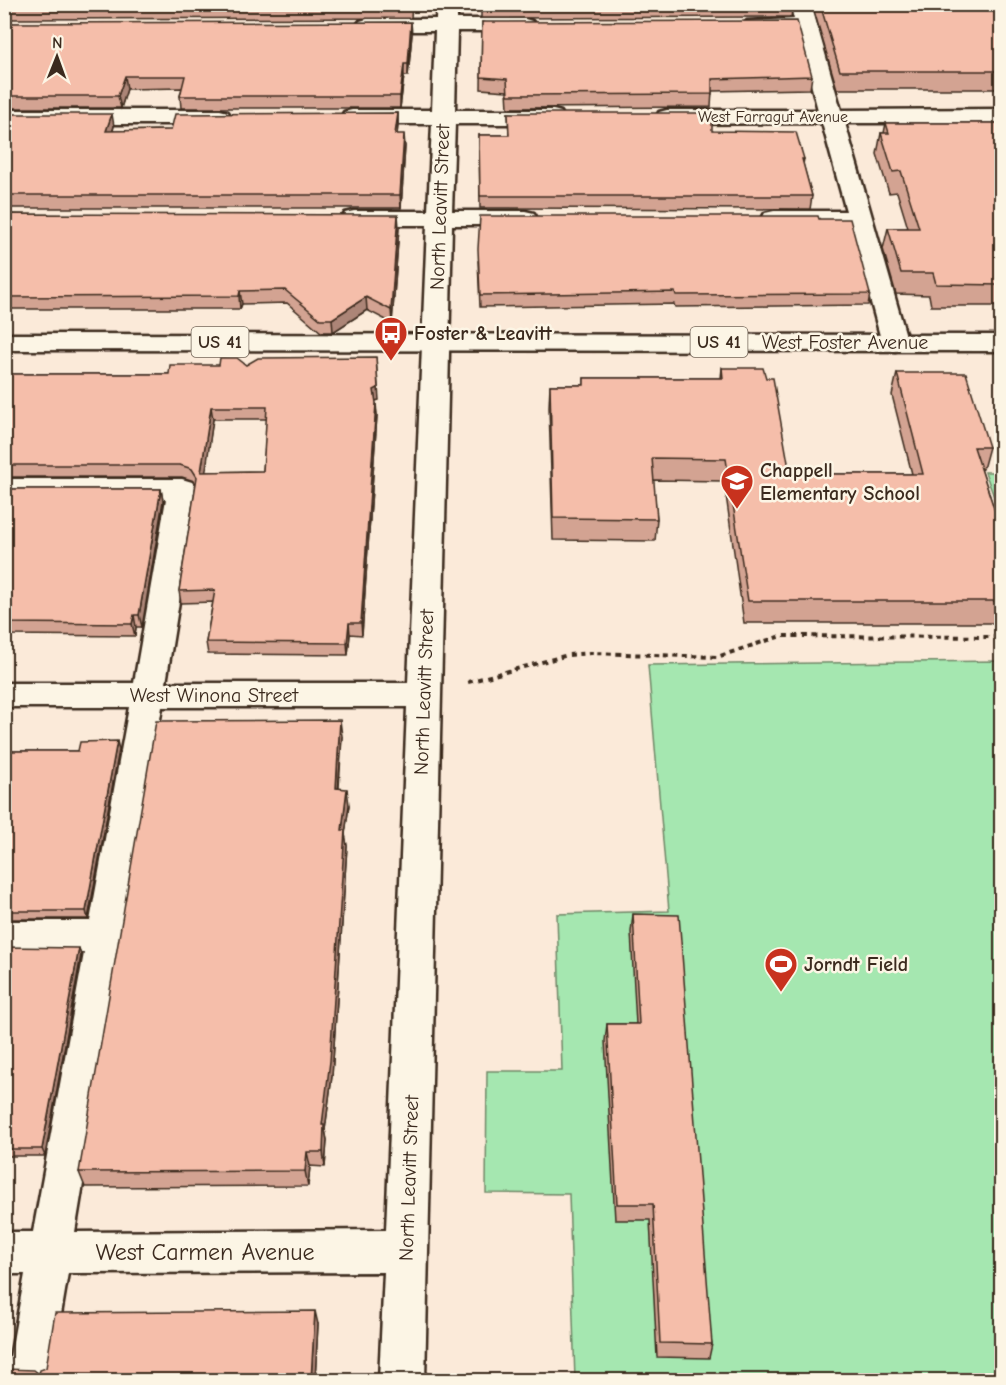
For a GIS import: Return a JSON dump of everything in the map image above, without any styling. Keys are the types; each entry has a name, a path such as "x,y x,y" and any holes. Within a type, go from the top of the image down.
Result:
{"street":[{"path":"345,26 446,15 546,25"},
{"name":"North Leavitt Street","path":"402,1380 446,15"},
{"path":"735,25 803,15 896,343"},
{"name":"West Farragut Avenue","path":"642,117 1002,116"},
{"path":"4,117 243,117"},
{"path":"327,117 570,117"},
{"path":"333,218 544,218"},
{"path":"755,218 860,218"},
{"name":"West Foster Avenue","path":"4,342 1002,343"},
{"path":"4,489 182,489 28,1380"},
{"name":"West Winona Street","path":"4,695 424,695"},
{"path":"4,937 106,937"},
{"name":"West Carmen Avenue","path":"4,1252 406,1251"}],"path":[{"path":"468,682 568,654 717,657 737,654 761,641 781,636 1002,637"}],"green space":[{"path":"985,472 1001,472 1001,516"},
{"name":"Jorndt Field","path":"1001,661 1001,1380 575,1380 569,1194 486,1193 487,1071 562,1071 557,914 669,911 648,665"}],"building":[{"path":"4,4 411,4 410,6 4,7"},
{"path":"820,4 1002,4 1002,71 840,71"},
{"path":"797,21 812,76 712,79 712,94 508,95 507,79 481,77 482,22"},
{"path":"411,22 408,64 404,64 400,96 180,96 185,76 125,76 118,96 4,96 4,23"},
{"path":"398,113 395,134 404,134 400,195 4,195 4,114 112,114 106,131 171,130 175,114"},
{"path":"508,113 712,113 712,131 796,132 812,196 480,196 479,135 509,135"},
{"path":"886,123 1002,123 1002,285 936,284 933,273 901,273 888,228 919,228 901,171 893,172 881,133 889,133"},
{"path":"4,214 398,215 391,310 366,297 332,319 320,319 285,290 240,291 239,296 4,297"},
{"path":"480,216 818,216 819,219 850,219 870,294 676,295 675,292 480,295 478,249"},
{"path":"376,357 378,388 374,390 376,403 361,623 349,623 347,643 206,642 215,590 179,591 197,477 192,469 180,465 4,465 4,374 169,374 170,365 219,365 220,358 237,358 246,365 258,358","holes":["211,407 267,407 263,471 201,472"]},
{"name":"Chappell Elementary School","path":"722,368 763,368 766,378 773,378 790,474 923,474 897,373 966,373 989,447 974,447 1002,533 1002,601 748,601 726,459 652,458 657,519 553,518 550,385 584,385 584,378 723,378"},
{"path":"4,489 161,489 139,615 134,615 132,624 4,623"},
{"path":"340,720 336,788 347,789 342,830 345,830 330,1061 322,1125 324,1125 323,1152 307,1152 305,1171 79,1172 156,721"},
{"path":"117,741 86,911 4,911 4,751 78,751 80,742"},
{"path":"633,914 679,915 712,1344 660,1343 653,1204 617,1204 607,1024 639,1024"},
{"path":"4,947 79,948 42,1149 4,1149"},
{"path":"315,1311 311,1380 153,1380 153,1377 94,1378 94,1380 4,1380 4,1369 34,1370 39,1374 40,1370 46,1368 55,1313"}],"place":[{"name":"Foster & Leavitt","path":"391,362"},
{"name":"Chappell Elementary School","path":"737,510"},
{"name":"Jorndt Field","path":"781,993"}]}
